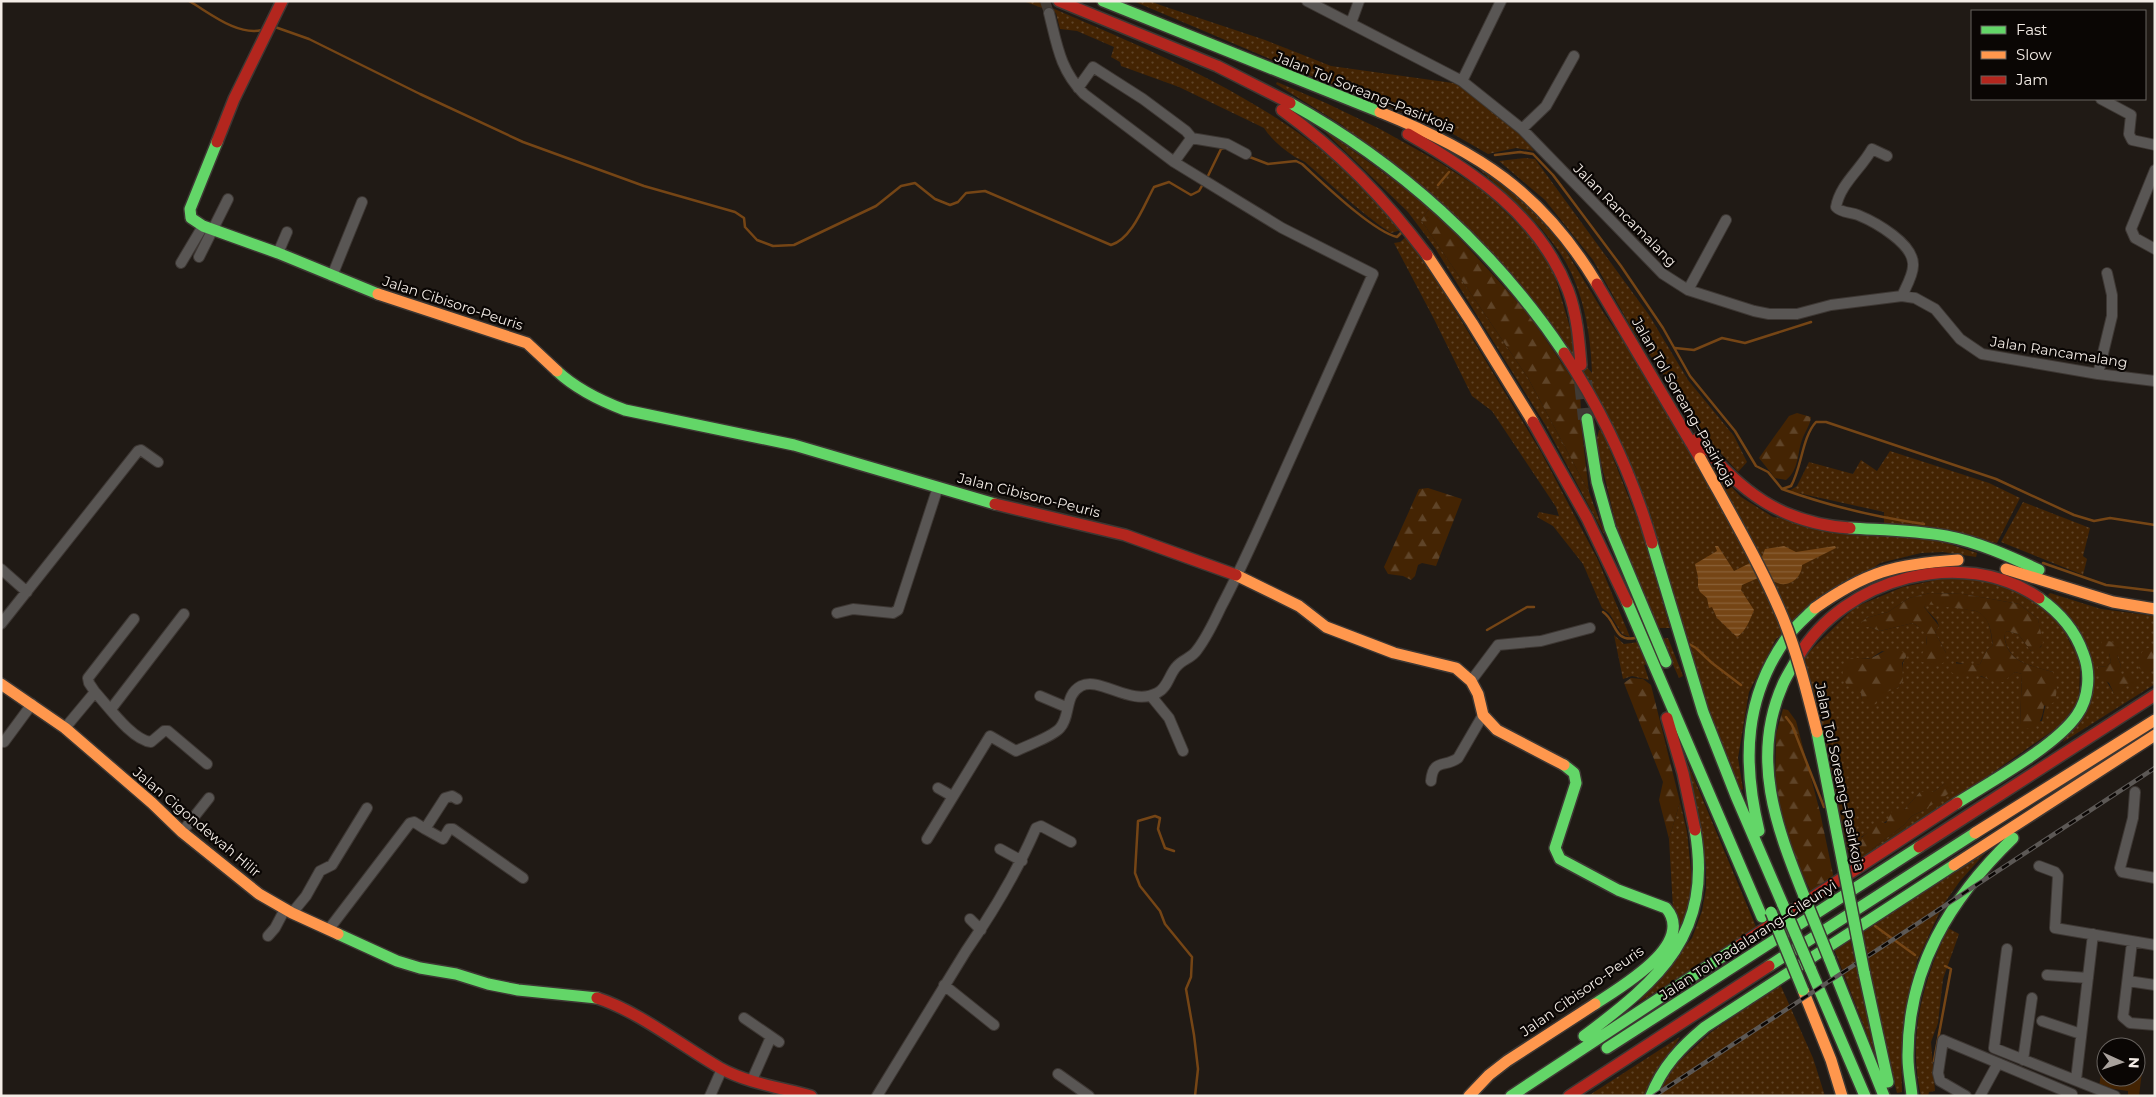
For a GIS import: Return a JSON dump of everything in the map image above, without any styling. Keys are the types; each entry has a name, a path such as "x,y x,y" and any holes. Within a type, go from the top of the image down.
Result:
{"main road":[{"path":"208,228 192,218 190,209 234,99 276,17 282,1"},
{"path":"1059,1 1265,89 1344,134 1410,182 1470,237 1513,284 1581,380 1618,447 1645,517 1692,679 1722,766 1865,1096"},
{"name":"Jalan Tol Soreang–Pasirkoja","path":"1103,1 1437,136 1476,157 1507,178 1551,220 1578,252 1702,453 1762,572 1783,619 1801,670 1820,744 1877,1037 1892,1096"},
{"path":"1189,55 1251,89 1307,127 1352,166 1398,216 1463,308 1544,441 1600,543 1634,619 1661,668 1672,738 1698,858 1698,891 1691,921 1678,949 1642,987 1594,1028 1503,1096"},
{"path":"1288,77 1380,119 1421,141 1475,178 1520,216 1544,242 1564,279 1576,321 1581,365"},
{"name":"Jalan Cibisoro-Peuris","path":"208,228 366,290 527,343 567,380 612,405 625,410 794,445 1000,506 1125,535 1238,575 1299,606 1326,627 1394,653 1456,668 1471,681"},
{"path":"1587,419 1597,482 1613,538 1661,668 1799,992 1831,1060 1842,1096"},
{"path":"1702,453 1768,506 1792,517 1832,526 1932,534 1973,542 2002,553 2105,600"},
{"path":"1783,905 1752,804 1748,774 1748,745 1752,716 1756,700 1770,666 1788,638 1809,612 1830,595 1852,582 1883,569 1908,563 1934,560 1981,563 2105,600 2155,609"},
{"path":"1511,1096 2041,748 2060,734 2075,718 2084,702 2088,686 2084,655 2075,636 2063,619 2030,590 1996,576 1956,571 1929,573 1898,580 1873,589 1838,612 1813,636 1796,660 1781,687 1771,718 1767,750 1767,778 1783,845 1804,896 1829,958 1884,1096"},
{"path":"1471,681 1478,694 1483,715"},
{"name":"Jalan Cigondewah Hilir","path":"1,684 65,728 152,803 182,832 265,898 289,911 397,961 420,968 456,974 500,987 606,1000 722,1069 752,1080 811,1096"},
{"path":"1677,690 1767,915"},
{"name":"Jalan Tol Padalarang–Cileunyi","path":"1598,1054 2155,696"},
{"name":"Jalan Cibisoro-Peuris","path":"1469,1096 1498,1068 1612,992 1646,966 1664,949 1674,931 1675,921 1672,914 1666,908 1618,890 1560,859 1556,854 1556,848 1576,786 1574,772 1568,766 1497,730 1483,715"},
{"path":"1569,1096 1865,903 2155,720"},
{"path":"1651,1096 1656,1082 1669,1061 1706,1027 2155,735"},
{"path":"1912,1096 1907,1048 1912,1002 1925,960 1942,921 1963,890 1993,856 2020,831 2088,779"},
{"path":"1799,992 1831,1096"}],"street":[{"name":"Jalan Rancamalang","path":"1307,1 1462,81 1522,129 1663,274 1688,290 1754,311 1784,315 1831,305 1902,296 1915,298 1935,309 1960,338 1982,354 2098,374 2155,380"},
{"path":"1351,23 1359,1"},
{"path":"1462,81 1501,1"},
{"path":"927,839 990,736 1016,751 1058,730 1064,720 1066,707 1072,694 1082,686 1089,684 1106,687 1127,696 1151,696 1160,692 1178,665 1196,652 1207,635 1238,575 1373,274 1282,228 1205,182 1174,162 1078,88 1063,66 1048,13"},
{"path":"1522,129 1546,106 1574,56"},
{"path":"1078,88 1093,67 1143,99 1186,131 1191,138 1227,144 1246,154"},
{"path":"2103,100 2130,114 2129,136 2132,140 2155,145"},
{"path":"1174,162 1191,138"},
{"path":"1888,156 1872,149 1862,166 1845,184 1836,207 1872,222 1894,236 1904,246 1912,259 1914,267 1902,296"},
{"path":"2155,170 2132,229 2135,238 2155,249"},
{"path":"181,263 228,199"},
{"path":"332,276 362,202"},
{"path":"1688,290 1726,220"},
{"path":"199,257 208,228"},
{"path":"278,254 287,232"},
{"path":"2098,374 2112,316 2112,296 2107,273"},
{"path":"1,624 138,451 142,450 158,462"},
{"path":"837,613 853,608 893,613 898,610 938,487"},
{"path":"1,569 27,592"},
{"path":"111,709 184,614"},
{"path":"134,619 88,678 89,683 133,733 146,741 154,741 164,731 168,731 207,764"},
{"path":"1471,681 1498,645 1541,641 1590,628"},
{"path":"65,728 95,692"},
{"path":"1040,696 1066,707"},
{"path":"1151,696 1169,718 1183,751"},
{"path":"4,742 32,704"},
{"path":"1431,781 1437,765 1458,758 1483,715"},
{"path":"938,788 952,796"},
{"path":"2135,792 2133,818 2120,868 2122,872 2155,878"},
{"path":"425,829 445,798 452,796 457,799"},
{"path":"182,832 209,798"},
{"path":"268,936 289,911 306,896 320,871 332,865 367,808"},
{"path":"329,929 407,826 414,822 443,839 449,829 453,829 468,837 523,878"},
{"path":"878,1096 1022,861 1036,828 1039,826 1071,842"},
{"path":"1000,848 1022,861"},
{"path":"2039,866 2055,872 2058,876 2055,928 2155,945"},
{"path":"970,919 981,930"},
{"path":"2076,1080 2093,934"},
{"path":"2132,942 2124,1020 2130,1023 2155,1026"},
{"path":"2007,949 1994,1048 2115,1096"},
{"path":"2047,975 2088,978"},
{"path":"2128,981 2155,985"},
{"path":"944,986 994,1025"},
{"path":"2023,1060 2032,998"},
{"path":"744,1018 775,1040 752,1080"},
{"path":"2042,1020 2082,1034"},
{"path":"1966,1096 1940,1081 1938,1073 1943,1040 2072,1094"},
{"path":"1980,1096 1998,1063"},
{"path":"710,1096 722,1069"},
{"path":"1058,1074 1089,1096"}],"green space":[{"path":"1023,1 1036,1 1147,49 1254,104 1288,126 1343,168 1401,230 1391,233 1380,225 1305,162 1282,147 1264,128 1179,87 1121,66 1120,62 1111,57 1114,47 1077,31 1060,29 1056,13"},
{"path":"1133,1 1150,1 1265,40 1331,66 1460,84 1525,138 1534,151 1516,148 1488,154 1441,127 1301,72"},
{"path":"1277,82 1380,129 1439,162 1485,192 1548,253 1579,358 1592,373 1590,341 1584,308 1566,263 1549,238 1529,215 1472,163 1527,204 1563,246 1605,315 1704,458 1741,497 1773,517 1940,541 1977,553 1976,557 1943,552 1921,553 1880,563 1776,639 1749,692 1738,758 1743,789 1739,792 1694,668 1650,513 1540,310 1342,125 1276,84"},
{"path":"1319,126 1431,207 1421,220 1528,378 1589,492 1606,538 1546,426 1435,248 1408,212"},
{"path":"1525,158 1535,159 1649,315 1688,380 1734,436 1747,462 1738,472 1708,439 1632,329 1593,260 1545,200 1499,161"},
{"path":"1431,207 1527,312 1580,390 1582,432 1589,492 1528,378 1421,220"},
{"path":"1406,237 1439,284 1541,452 1598,560 1630,637 1622,634 1609,613 1602,608 1583,564 1553,526 1537,517 1539,512 1559,516 1556,507 1492,411 1472,396 1394,243 1400,242"},
{"path":"1797,413 1811,417 1810,423 1802,440 1793,472 1786,480 1775,478 1759,458 1789,416"},
{"path":"1599,430 1602,430 1642,531 1670,628 1659,628 1622,549 1596,442"},
{"path":"1890,451 1989,483 2020,498 1997,543 1884,523 1884,512 1789,491 1797,486 1809,462 1853,474 1861,460 1877,471"},
{"path":"1428,488 1462,499 1436,566 1422,563 1418,565 1415,576 1411,580 1403,576 1388,574 1384,567 1419,489"},
{"path":"2023,502 2090,528 2083,556 2087,559 2083,575 2001,542"},
{"path":"1950,577 1989,580 2025,593 2065,629 2080,666 2079,700 2061,725 1853,870 1802,661 1855,607 1903,587","holes":["1930,593 1963,594 2019,604 2038,619 2041,647 2031,651 2018,634 2007,631 2004,634 2006,644 2015,657 2028,664 2053,672 2042,721 2020,724 2022,674 2015,672 2002,681 1976,676 1957,676 1956,662 1972,666 1980,664 1987,650 1993,645 1987,621 1985,617 1976,611 1926,603 1924,607 1937,621 1939,626 1935,632 1946,653 1926,648 1927,639 1925,633 1913,623 1880,631 1869,627 1858,627 1866,618 1888,612 1909,598","1882,651 1906,657 1899,687 1862,700 1850,659 1871,658","1946,783 1924,810 1912,816 1904,825 1872,849 1861,837 1904,810 1920,792 1933,792"]},
{"path":"1930,593 1963,594 2019,604 2038,619 2043,643 2038,650 2031,651 2018,634 2007,631 2004,635 2006,645 2015,657 2028,664 2053,672 2057,688 2055,702 2044,706 2041,720 2036,726 2021,728 2020,725 2022,674 2015,672 2003,682 1995,682 1981,676 1957,676 1951,672 1949,665 1960,663 1980,664 1987,650 1993,645 1987,621 1976,611 1926,604 1924,607 1939,626 1935,632 1946,653 1945,662 1938,665 1922,662 1919,659 1927,639 1923,631 1913,623 1880,631 1869,627 1857,627 1866,618 1888,612 1909,598"},
{"path":"2050,593 2101,609 2155,616 2155,648 2148,648 2150,672 2155,667 2155,684 2063,742 2093,693 2048,595","holes":["2109,653 2117,655 2121,666 2117,674 2126,684 2115,695 2098,667 2107,666 2111,662"]},
{"path":"1614,635 1624,644 1668,638 1683,676 1679,678 1670,658 1644,665 1649,680 1632,676 1623,679"},
{"path":"2102,639 2122,645 2117,655 2121,666 2118,674 2131,675 2135,679 2134,685 2126,684 2115,696 2109,683 2099,676 2098,667 2107,666 2111,662 2109,653 2101,647"},
{"path":"2148,648 2155,648 2155,667 2146,673 2139,668 2142,652"},
{"path":"1894,649 1906,653 1902,663 1903,680 1899,687 1887,692 1876,704 1868,705 1862,700 1861,693 1846,684 1843,676 1845,664 1850,659 1871,658"},
{"path":"1631,678 1643,679 1651,685 1680,802 1669,839 1659,800 1663,782 1624,683"},
{"path":"1783,709 1788,710 1796,721 1820,812 1834,879 1812,894 1796,861 1775,789 1776,734"},
{"path":"1677,738 1757,929 1638,1003 1692,938 1702,911 1706,889 1706,865"},
{"path":"1946,783 1953,784 1951,792 1912,816 1904,825 1872,849 1865,850 1857,847 1856,844 1871,829 1875,821 1886,823 1893,809 1904,810 1920,792 1933,792"},
{"path":"1680,802 1687,832 1693,891 1675,943 1669,839"},
{"path":"1987,851 1960,881 1943,905 1917,961 1901,1052 1902,1092 1897,1093 1882,1035 1861,932"},
{"path":"1948,928 1959,934 1943,979 1938,1023 1931,1042 1935,1091 1929,1092 1928,1096 1921,1096 1916,1052 1920,1010 1931,969"},
{"path":"1850,939 1879,1065 1834,949"},
{"path":"1780,984 1813,1058 1825,1096 1658,1096 1672,1068 1710,1033"},
{"path":"1680,1037 1645,1096 1588,1096 1678,1038"},
{"path":"2099,1087 2140,1087 2139,1096 2128,1096 2128,1091"}],"shaded area":[{"path":"1715,546 1718,546 1734,571 1762,557 1765,549 1784,546 1796,552 1835,546 1836,548 1802,565 1800,574 1789,583 1780,584 1765,575 1742,585 1741,590 1754,610 1745,628 1737,637 1717,618 1712,607 1709,608 1707,598 1700,592 1698,587 1695,564 1717,551"}],"waterway":[{"path":"189,1 233,27 243,30 262,30"},
{"path":"275,27 309,39 523,142 644,186 735,212 744,218 745,227 757,240 773,246 794,245 876,206 901,186 915,183 935,199 950,205 958,202 966,193 985,191 1111,245 1118,242 1131,229 1154,187 1169,182 1191,195 1199,191 1203,184"},
{"path":"1206,180 1221,149 1224,148"},
{"path":"1495,155 1520,152 1533,154 1553,175 1621,266 1663,328 1690,376 1735,431 1756,466 1768,472 1782,489 1791,486 1795,478 1811,428 1816,422 1826,422 1996,479 2074,515 2094,521 2110,518 2155,525"},
{"path":"1247,156 1268,164 1296,161 1302,164 1374,226 1397,237 1402,232"},
{"path":"1438,185 1449,172"},
{"path":"1675,348 1694,350 1722,338 1745,343 1811,322"},
{"path":"1782,489 1852,510 1924,524"},
{"path":"2043,563 2106,585 2155,591"},
{"path":"1487,630 1527,607 1534,607"},
{"path":"1603,612 1611,620 1619,634 1623,637 1635,638"},
{"path":"1689,644 1741,685"},
{"path":"1786,717 1792,725 1824,807"},
{"path":"1174,851 1165,848 1158,829 1160,818 1155,816 1138,821 1135,873 1140,886 1160,911 1165,924 1192,957 1191,977 1186,989 1198,1069 1195,1096"},
{"path":"1875,926 1915,955"},
{"path":"1934,1061 1951,969 1945,966"}],"tunnel":[{"path":"1045,1 1049,13"},
{"path":"1583,381 1587,419"}],"railway":[{"path":"1654,1096 2155,768"}],"traffic: fast":[{"path":"1103,1 1380,112"},
{"path":"1290,103 1369,153 1442,212 1507,278 1564,353"},
{"path":"217,142 190,209 191,218 203,226 278,253 378,294"},
{"path":"557,371 589,394 625,410 794,445 995,504"},
{"path":"1587,419 1597,482 1610,528 1666,662"},
{"path":"1850,528 1898,530 1946,536 1993,550 2039,570"},
{"path":"1652,543 1703,712 1736,796 1783,905"},
{"path":"1957,803 2022,763 2054,739 2077,715 2084,701 2088,677 2086,661 2080,645 2066,622 2039,598"},
{"path":"1627,602 1762,917"},
{"path":"1759,831 1750,779 1749,754 1755,706 1773,659 1791,632 1815,608"},
{"path":"1798,657 1783,684 1773,711 1768,739 1768,765 1776,818 1804,896"},
{"path":"1817,732 1864,972"},
{"path":"1564,765 1574,773 1576,783 1555,848 1560,859 1618,890 1666,908 1673,922 1671,936 1663,950 1651,964 1595,1004"},
{"path":"1584,1036 1636,994 1675,951 1688,926 1696,898 1699,866 1695,830"},
{"path":"1769,966 1975,833"},
{"path":"1912,1096 1908,1063 1910,1025 1915,994 1924,965 1936,937 1970,885 2013,838"},
{"path":"1607,1048 1919,847"},
{"path":"1651,1096 1655,1086 1673,1058 1705,1027 1954,865"},
{"path":"1804,896 1829,958"},
{"path":"1783,905 1810,968"},
{"path":"1771,912 1803,990"},
{"path":"338,934 397,961 420,968 456,974 488,984 518,990 597,998"},
{"path":"1511,1096 1740,945"},
{"path":"1829,958 1884,1096"},
{"path":"1810,968 1865,1096"},
{"path":"1864,972 1888,1082"}],"traffic: slow":[{"path":"1380,112 1447,142 1477,159 1504,178 1530,199 1554,224 1576,252 1597,284"},
{"path":"1427,255 1472,323 1533,422"},
{"path":"378,294 527,343 557,371"},
{"path":"1700,458 1754,557 1783,618 1798,660 1817,732"},
{"path":"1815,608 1850,586 1882,572 1916,564 1958,560"},
{"path":"2006,569 2113,602 2155,609"},
{"path":"1236,575 1299,606 1326,627 1394,653 1456,668 1471,681 1478,694 1483,715 1497,730 1564,765"},
{"path":"1,684 65,728 152,803 182,832 259,894 292,913 338,934"},
{"path":"1975,833 2155,720"},
{"path":"1954,865 2155,735"},
{"path":"1803,990 1831,1060 1842,1096"},
{"path":"1469,1096 1489,1075 1507,1061 1595,1004"}],"traffic: jam":[{"path":"217,142 234,99 282,1"},
{"path":"1059,1 1217,66 1290,103"},
{"path":"1282,110 1342,159 1378,195 1427,255"},
{"path":"1408,134 1457,164 1502,198 1540,240 1556,264 1574,308 1581,365"},
{"path":"1597,284 1700,458"},
{"path":"1564,353 1604,421 1615,444 1635,492 1652,543"},
{"path":"1533,422 1587,518 1627,602"},
{"path":"1697,439 1729,474 1763,501 1803,519 1825,525 1850,528"},
{"path":"995,504 1125,535 1236,575"},
{"path":"1798,657 1818,630 1844,607 1874,590 1907,578 1941,573 1976,574 2009,582 2039,598"},
{"path":"1919,847 2155,695"},
{"path":"1667,718 1683,773 1695,830"},
{"path":"1740,945 1957,803"},
{"path":"1569,1096 1769,966"},
{"path":"597,998 644,1020 730,1073 811,1096"}]}
